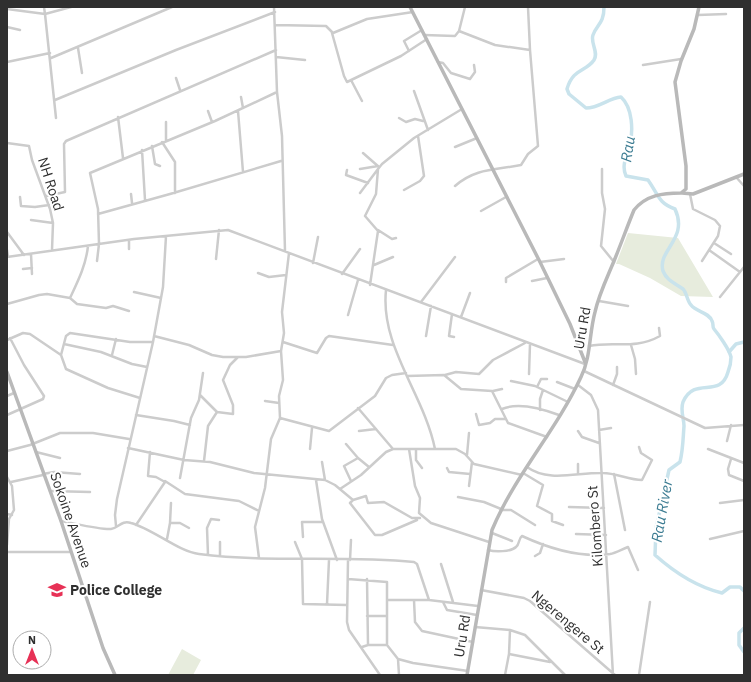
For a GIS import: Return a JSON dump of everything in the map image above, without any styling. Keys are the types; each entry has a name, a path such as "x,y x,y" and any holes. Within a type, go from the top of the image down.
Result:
{"street":[{"path":"44,7 51,58 56,118"},
{"path":"7,9 45,14 71,7"},
{"path":"51,58 78,48 106,34 172,7"},
{"path":"274,7 277,92 281,130 285,251"},
{"path":"410,7 570,324 585,363"},
{"path":"424,35 453,36 459,32 465,7"},
{"path":"455,186 473,174 492,168 521,165 528,154 538,144 528,7"},
{"path":"681,193 686,188 686,166 675,82 681,59 692,35 699,7"},
{"path":"55,100 275,12"},
{"path":"332,33 367,19 413,12"},
{"path":"698,14 726,14"},
{"path":"275,25 326,26 332,33 345,81 347,82 409,52 426,39"},
{"path":"7,27 20,30"},
{"path":"409,52 404,41 422,30"},
{"path":"459,32 495,45 530,50"},
{"path":"78,48 82,73"},
{"path":"46,196 66,192 64,144 66,141 180,90 276,50"},
{"path":"7,62 50,53"},
{"path":"276,57 305,60"},
{"path":"643,65 681,59"},
{"path":"438,62 443,63 451,73 470,79 475,72 474,65"},
{"path":"176,78 180,90"},
{"path":"351,80 362,101"},
{"path":"414,91 423,121 428,130"},
{"path":"97,261 99,244 98,214 96,197 90,173 238,111 277,92"},
{"path":"241,97 243,108"},
{"path":"360,193 378,167 418,136 462,109"},
{"path":"208,111 212,122"},
{"path":"238,111 243,172"},
{"path":"118,117 123,158"},
{"path":"399,118 406,122 415,119 423,121"},
{"path":"166,122 166,140"},
{"path":"404,190 420,181 424,176 418,136"},
{"path":"455,147 476,138"},
{"path":"162,142 175,162 175,193"},
{"name":"NH Road","path":"7,143 29,146 32,160 49,205 53,224 52,250"},
{"path":"152,146 155,164 160,166"},
{"path":"142,150 145,200"},
{"path":"363,153 378,167"},
{"path":"98,214 175,193 281,161"},
{"path":"360,169 378,167"},
{"path":"378,167 376,194 365,217 378,230 392,239 396,238"},
{"path":"602,169 605,214 601,246 614,262"},
{"path":"347,170 346,176 368,183"},
{"path":"702,261 719,234 718,223 693,209 690,194 744,174"},
{"path":"736,177 744,186"},
{"name":"Uru Rd","path":"467,673 489,542 492,533 501,509 547,437 568,402 584,371 585,363 588,357 598,300 634,210 643,202 657,195 681,193 690,194"},
{"path":"131,194 132,204"},
{"path":"20,197 21,206 35,207 49,205"},
{"path":"481,211 506,197"},
{"path":"31,220 53,224"},
{"path":"216,259 219,230"},
{"path":"7,250 8,257 129,240 228,230 370,285 421,302 530,344 585,363"},
{"path":"370,285 374,266 378,230"},
{"path":"7,232 24,255"},
{"path":"116,526 116,505 129,439 153,342 164,282 166,236"},
{"path":"313,263 318,237"},
{"path":"129,240 129,249"},
{"path":"714,243 731,254"},
{"path":"70,298 74,286 84,267 88,246"},
{"path":"342,274 360,249"},
{"path":"709,250 740,272"},
{"path":"259,558 254,530 266,474 271,439 280,418 279,403 283,380 281,351 283,342 282,312 289,253"},
{"path":"30,254 32,274"},
{"path":"374,266 393,257"},
{"path":"421,302 454,257"},
{"path":"506,282 506,278 510,274 539,261 564,259"},
{"path":"720,297 744,267"},
{"path":"22,269 32,268"},
{"path":"258,273 269,277 286,275"},
{"path":"532,282 547,278"},
{"path":"348,316 358,280"},
{"path":"386,290 385,313 393,345 428,422 435,449"},
{"path":"134,292 161,298"},
{"path":"461,317 470,293"},
{"path":"7,304 43,294 70,298 77,304 106,308 113,306 129,311"},
{"path":"598,300 628,306"},
{"path":"426,336 431,306"},
{"path":"452,314 449,336 454,337"},
{"path":"589,346 631,345 645,343 659,337 659,328"},
{"path":"7,415 42,399 44,395 9,339 24,333 30,334 61,355"},
{"path":"140,398 108,388 66,369 61,355 67,335 70,333 130,342 153,342"},
{"path":"154,336 195,347 212,355 239,357 281,351"},
{"path":"283,342 317,353 326,338 329,336 393,345"},
{"path":"112,355 116,339"},
{"path":"280,418 312,428 329,431 377,394 386,378 392,375 444,375 456,372 480,374 493,360 525,342"},
{"path":"64,344 112,355 132,364 147,367"},
{"path":"529,374 530,344"},
{"path":"631,345 635,359 636,374"},
{"path":"200,395 218,412 230,415 234,412 233,405 223,381 230,365 239,357"},
{"path":"613,385 617,374 617,367"},
{"path":"584,371 685,416 706,428 744,425"},
{"name":"Sokoine Avenue","path":"7,372 103,648 115,675"},
{"path":"180,478 190,425 200,395 203,373"},
{"path":"444,375 461,389 492,391 502,389"},
{"path":"537,387 541,379 547,379"},
{"path":"511,381 537,387 568,402"},
{"path":"557,382 576,387"},
{"name":"Kilombero St","path":"576,387 595,400 598,410 614,675"},
{"path":"540,410 540,399 543,390"},
{"path":"492,391 502,409 505,419 511,425 547,437"},
{"path":"7,396 14,393"},
{"path":"265,401 279,403"},
{"path":"502,409 510,406 540,410 560,415"},
{"path":"358,408 394,449"},
{"path":"204,461 208,426 218,412"},
{"path":"476,414 479,425 490,422 494,419 505,419"},
{"path":"136,415 190,425"},
{"path":"727,441 731,425"},
{"path":"310,449 312,428"},
{"path":"599,430 611,428"},
{"path":"359,431 376,429"},
{"path":"578,431 582,437 599,443"},
{"path":"7,451 32,444 56,434 64,433 93,433 129,439"},
{"path":"467,455 469,433"},
{"path":"346,444 358,458 370,467"},
{"path":"527,467 542,474 578,474 601,472 628,478 643,479 652,460 640,453 640,447"},
{"path":"128,448 184,460 204,461 266,474 325,480 340,489 353,500"},
{"path":"340,489 370,467 386,452 394,449 451,448 467,455 472,462 476,464 522,474 542,484 536,505 552,514 552,521 563,525"},
{"path":"409,449 415,486 420,498 419,513 422,518"},
{"path":"416,449 416,460 422,468"},
{"path":"708,449 744,463"},
{"path":"36,452 60,458"},
{"path":"150,452 148,476 156,477 165,481 186,494 239,501 258,511"},
{"path":"352,481 344,466 358,458"},
{"path":"731,459 728,469 729,475 744,481"},
{"path":"322,462 325,480"},
{"path":"468,486 472,462"},
{"path":"578,464 578,474"},
{"path":"447,468 448,472 470,474"},
{"path":"11,482 54,472 80,474"},
{"path":"614,474 625,530"},
{"path":"7,477 11,482 14,510 9,519 7,545"},
{"path":"316,480 323,522 338,560"},
{"path":"136,525 165,481"},
{"path":"49,491 90,492"},
{"path":"422,518 382,535 375,535 350,503 353,500 366,496 368,503 384,502 412,518 422,518 431,523 489,542"},
{"path":"458,497 484,502 501,509 511,510 535,525"},
{"path":"720,502 744,500"},
{"path":"167,539 170,524 171,503"},
{"path":"569,507 604,508"},
{"path":"7,514 12,515"},
{"path":"208,555 207,525 212,520 219,520"},
{"path":"60,521 111,529 124,522 136,525 167,539 188,552 208,555 259,558 415,562 429,600"},
{"path":"303,537 302,522 323,522"},
{"path":"170,524 180,523 189,528"},
{"path":"710,539 744,531"},
{"path":"492,533 512,541"},
{"path":"576,534 606,535"},
{"path":"488,550 495,552 514,549 522,536 569,552 607,554 628,547 638,570"},
{"path":"351,540 347,605 350,630 380,675"},
{"path":"220,542 220,556"},
{"path":"295,542 302,559 303,604 347,605"},
{"path":"535,556 540,553 542,544"},
{"path":"7,552 70,552"},
{"path":"327,604 329,560"},
{"path":"441,564 453,602"},
{"path":"348,579 366,579 387,582 387,644 398,659 399,675"},
{"path":"366,579 368,645"},
{"name":"Ngerengere St","path":"481,590 524,598 530,601 614,675"},
{"path":"387,600 429,600 478,606"},
{"path":"414,600 415,622 422,631 473,642"},
{"path":"442,602 447,610 477,614"},
{"path":"639,675 650,602"},
{"path":"367,616 387,616"},
{"path":"475,627 510,630 525,635 565,675"},
{"path":"505,675 509,654 510,630"},
{"path":"362,647 368,645 387,644"},
{"path":"509,654 551,662"},
{"path":"398,659 467,673"}],"shaded area":[{"path":"628,233 678,238 713,297 681,296 650,278 616,264"},
{"path":"182,649 201,660 193,675 168,675"}],"waterway":[{"name":"Rau","path":"604,7 602,20 592,38 596,54 594,60 591,64 573,77 567,89 569,94 586,108 591,108 612,99 621,97 625,102 630,113 632,127 630,145 624,164 626,176 648,180 659,198 669,207 675,209 678,219 676,236 664,257 662,264 663,271 669,280 683,289 693,307 710,318 713,322 713,328 726,346 731,357 731,363 724,380 719,385 694,390 688,394 683,402 682,411 684,426 681,458 680,462 669,470 656,528 655,555 678,573 704,587 722,593 730,587 740,587 744,591"},
{"path":"729,352 736,344 744,342"},
{"name":"Rau River","path":"744,628 739,633 739,645 744,652"}],"place":[{"name":"Police College","path":"57,590"}]}
